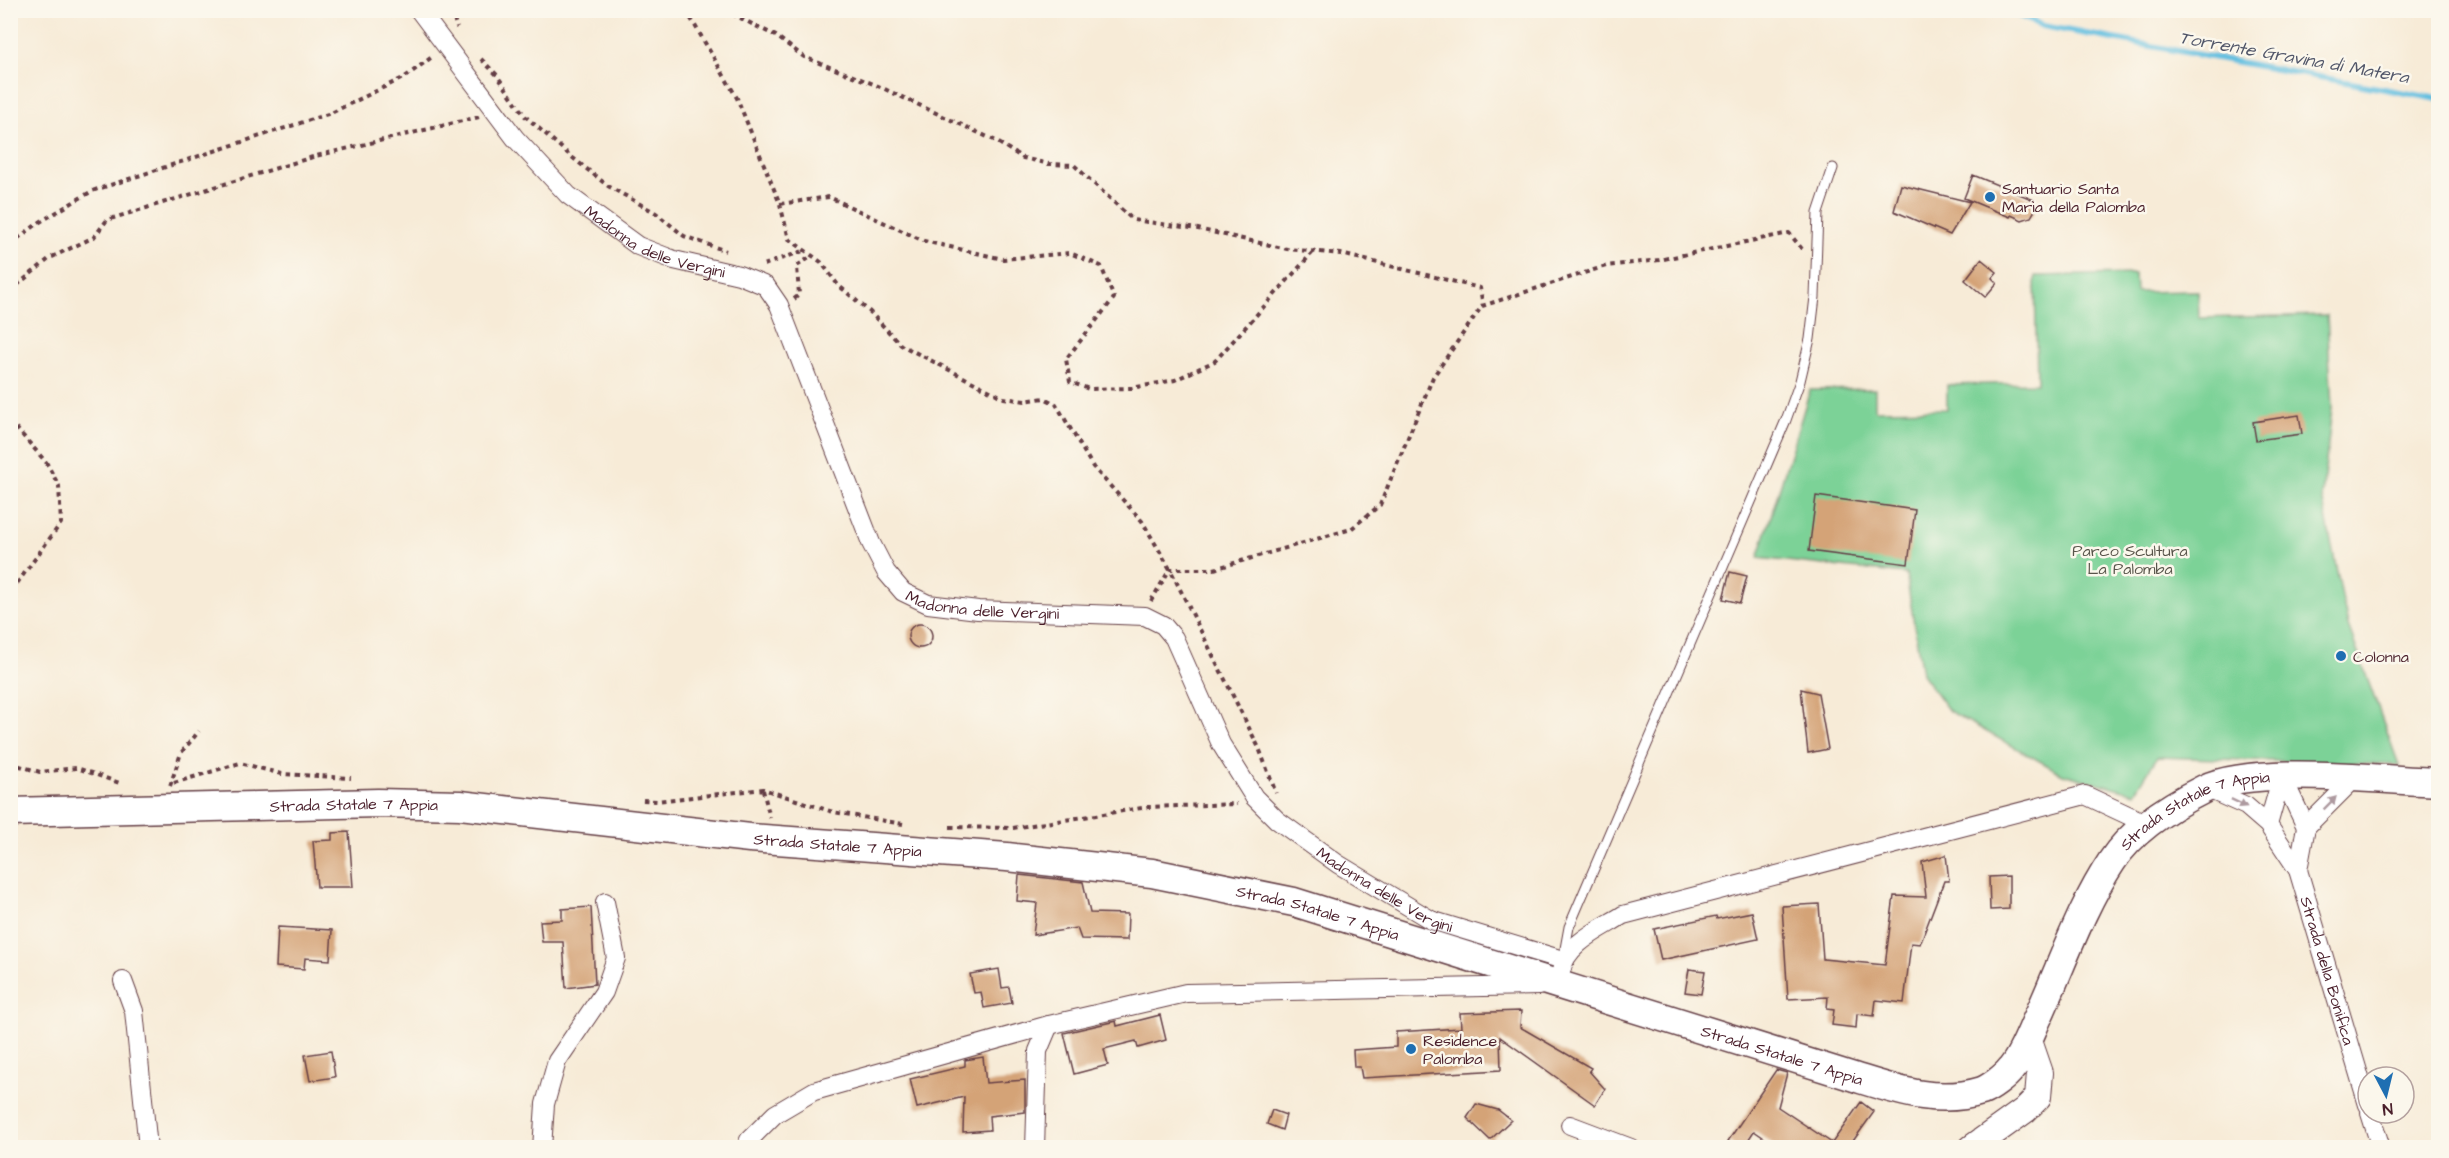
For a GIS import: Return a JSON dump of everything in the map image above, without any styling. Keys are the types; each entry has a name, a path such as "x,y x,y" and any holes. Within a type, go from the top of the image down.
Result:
{"main road":[{"name":"Strada Statale 7 Appia","path":"10,812 167,792 460,805 750,838 1007,856 1152,873 1294,902 1561,973 1921,1097 1956,1097 1984,1090 2011,1070 2028,1038 2086,905 2112,860 2135,833 2147,824 2206,788 2247,778 2282,776 2439,782"},
{"path":"1972,1148 2025,1110 2038,1097 2040,1073 2028,1038"}],"street":[{"name":"Madonna delle Vergini","path":"419,10 453,38 497,113 515,138 568,195 638,246 674,260 739,275 766,286 781,309 871,543 886,572 903,592 928,604 978,610 1145,616 1163,625 1174,638 1221,744 1254,797 1276,820 1338,864 1431,920 1561,973"},
{"path":"2268,825 2282,776"},
{"path":"2282,776 2306,827"},
{"path":"2298,870 2306,827 2354,779"},
{"path":"2206,788 2246,806 2268,825 2298,870"},
{"path":"746,1148 749,1140 775,1114 814,1091 1049,1025 1186,993 1561,973 1571,950 1623,915 2085,795 2147,824"},
{"name":"Strada della Bonifica","path":"2298,870 2356,1065"},
{"path":"542,1148 545,1104 557,1061 604,992 616,958 605,902"},
{"path":"123,981 134,1011 148,1148"},
{"path":"1035,1148 1038,1051 1049,1025"},
{"path":"1570,1125 1631,1148"},
{"path":"2373,1125 2380,1148"}],"lane":[{"path":"1561,973 1569,927 1703,618 1786,420 1800,381 1815,297 1818,213 1833,168"}],"path":[{"path":"10,244 40,222 92,191 331,113 405,77 453,38 452,10"},
{"path":"686,10 737,98 780,204 789,239 821,262 838,285 901,345 1004,398 1025,401 1044,398 1056,404 1093,467 1142,521 1170,569 1260,748 1276,786 1276,820"},
{"path":"724,10 776,36 804,57 886,90 994,140 1023,158 1049,164 1074,165 1133,220 1198,229 1287,249 1341,254 1480,288 1483,306"},
{"path":"475,53 496,74 525,116 608,186 656,213 684,236 730,253"},
{"path":"10,291 50,258 94,237 107,220 316,156 497,113"},
{"path":"780,204 830,197 924,241 1003,259 1070,253 1101,266 1114,298 1066,359 1070,382 1089,388 1132,388 1175,380 1215,361 1313,251"},
{"path":"1170,569 1214,569 1351,529 1380,505 1433,377 1483,306 1606,266 1670,258 1789,233"},
{"path":"766,286 759,266 803,251"},
{"path":"781,309 799,295 797,266 812,256"},
{"path":"10,421 46,462 59,486 61,523 10,593"},
{"path":"1145,616 1161,581 1170,569"},
{"path":"167,792 181,753 199,731"},
{"path":"10,763 40,772 77,768 127,786"},
{"path":"167,792 240,763 282,774 355,778"},
{"path":"634,799 657,801 763,789 833,812 908,825"},
{"path":"942,827 1013,828 1148,807 1247,804 1254,797"}],"green space":[{"name":"Parco Scultura La Palomba","path":"2135,274 2136,292 2198,291 2199,318 2327,315 2332,408 2322,497 2348,626 2399,765 2157,757 2135,793 2063,774 1949,711 1922,674 1906,574 1758,558 1810,390 1875,389 1875,410 1947,409 1947,385 2037,383 2035,276"}],"building":[{"name":"Santuario Santa Maria della Palomba","path":"1973,175 2034,200 2035,210 2031,217 2022,220 2011,215 2010,217 1964,198"},
{"path":"1901,185 1970,202 1950,235 1894,211"},
{"path":"1981,259 1997,272 1992,278 1997,283 1985,297 1965,280"},
{"path":"2299,415 2302,434 2256,440 2253,422"},
{"path":"1816,496 1915,510 1908,564 1809,551"},
{"path":"1730,572 1747,576 1740,603 1723,599"},
{"path":"920,624 928,628 932,636 928,644 920,648 912,644 908,636 912,628"},
{"path":"1801,689 1818,693 1828,749 1808,753"},
{"path":"349,832 353,887 317,887 313,841 332,840 332,833"},
{"path":"1946,855 1949,881 1944,881 1920,944 1911,943 1904,1003 1876,1000 1874,1016 1857,1014 1856,1028 1832,1025 1834,1010 1827,1009 1828,997 1788,999 1782,906 1819,904 1823,959 1885,965 1894,896 1926,897 1922,862"},
{"path":"1019,875 1083,882 1090,913 1128,914 1127,940 1081,939 1077,928 1033,935 1037,903 1017,901"},
{"path":"2009,876 2009,909 1990,910 1989,877"},
{"path":"591,907 595,984 566,988 563,942 542,942 540,921 562,920 562,909"},
{"path":"1752,912 1758,939 1661,960 1654,929 1716,916 1717,919"},
{"path":"278,927 332,930 330,960 305,958 304,969 276,967"},
{"path":"999,969 1002,988 1009,987 1012,1003 984,1008 981,992 974,993 970,974"},
{"path":"1689,969 1705,971 1701,994 1685,992"},
{"path":"1521,1011 1520,1027 1591,1068 1589,1071 1605,1089 1595,1105 1500,1037 1501,1070 1362,1078 1360,1067 1354,1067 1353,1050 1396,1047 1396,1032 1461,1028 1460,1013"},
{"path":"1160,1015 1166,1040 1138,1048 1136,1041 1104,1049 1108,1065 1074,1074 1064,1033 1116,1021 1117,1026"},
{"path":"331,1051 335,1077 310,1081 305,1055"},
{"path":"983,1057 986,1083 1025,1080 1025,1112 989,1116 990,1130 963,1132 964,1097 917,1108 910,1079 965,1066 965,1060"},
{"path":"1776,1070 1787,1073 1778,1107 1832,1143 1861,1102 1874,1112 1848,1148 1779,1148 1754,1131 1743,1148 1737,1148 1728,1141"},
{"path":"1476,1104 1498,1110 1511,1120 1490,1140 1467,1118"},
{"path":"1272,1110 1286,1115 1282,1130 1267,1124"}],"waterway":[{"name":"Torrente Gravina di Matera","path":"2006,10 2043,26 2438,99"}],"place":[{"name":"Santuario Santa Maria della Palomba","path":"1990,197"},
{"name":"Colonna","path":"2341,656"},
{"name":"Residence Palomba","path":"1411,1049"}]}
